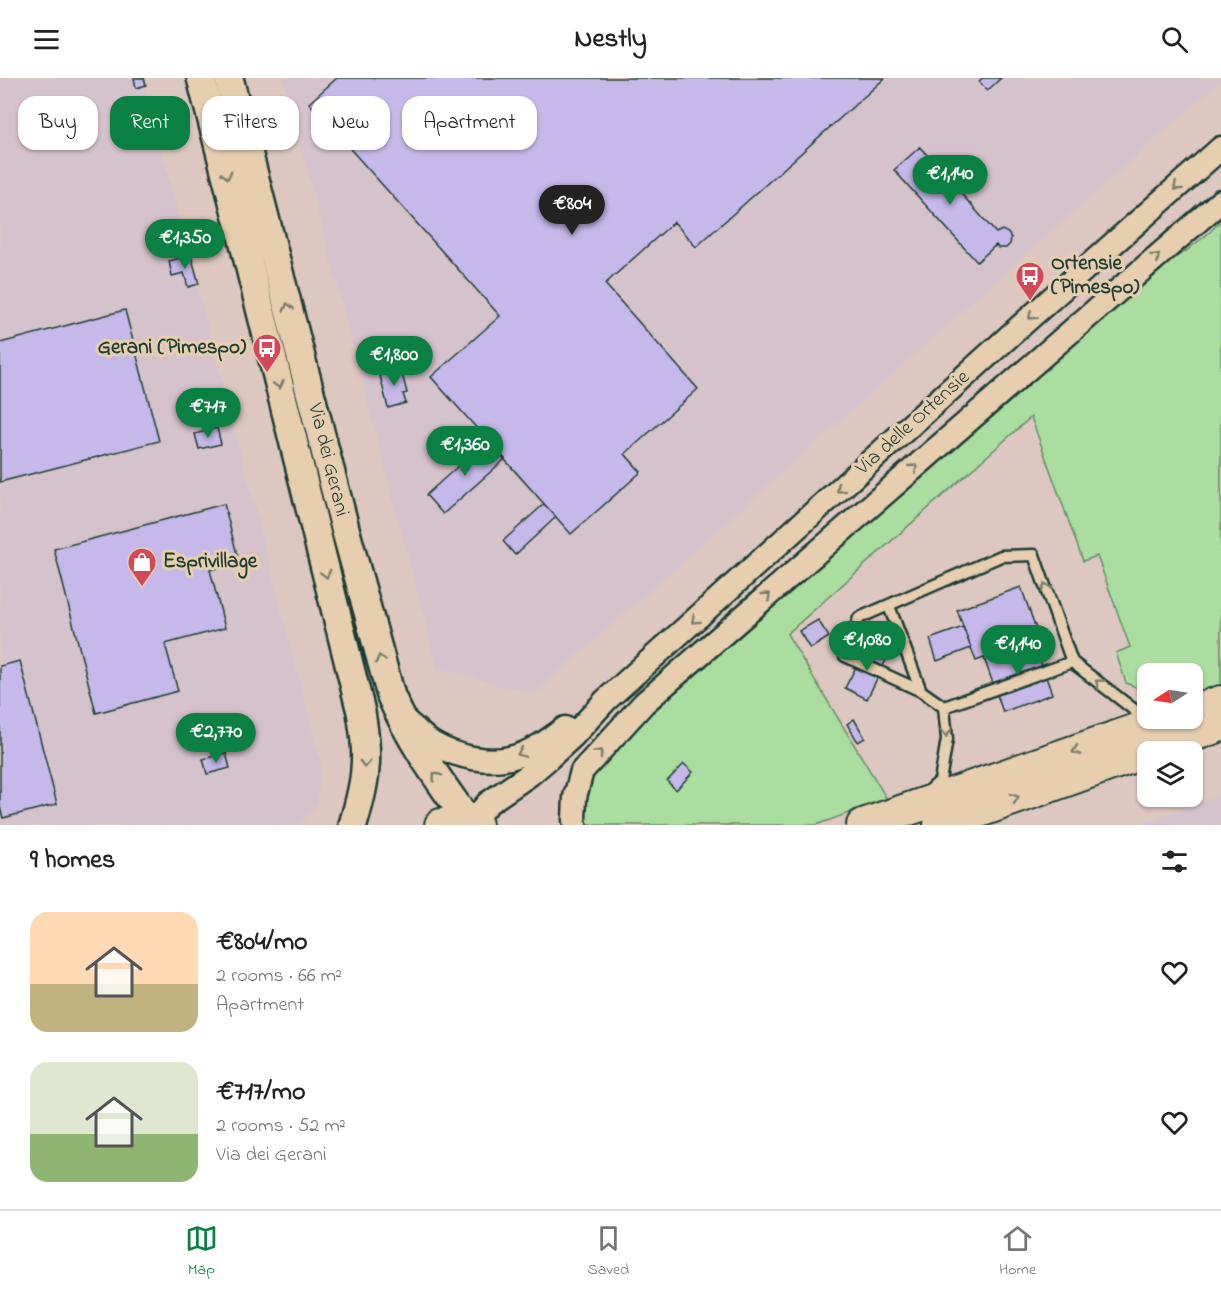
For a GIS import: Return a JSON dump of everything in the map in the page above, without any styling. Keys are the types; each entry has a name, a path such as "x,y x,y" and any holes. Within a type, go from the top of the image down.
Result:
{"main road":[{"path":"1203,708 1221,702"},
{"path":"940,825 1221,725"},
{"path":"863,825 1139,729"}],"street":[{"name":"Via dei Gerani","path":"201,78 361,712 365,743 365,770 361,798 353,825"},
{"name":"Via dei Gerani","path":"229,78 391,696 462,825"},
{"name":"Via delle Ortensie","path":"606,700 1221,148"},
{"name":"Via delle Ortensie","path":"575,825 575,797 582,771 644,703 1221,201"},
{"path":"399,714 430,742 452,753 482,759 500,759 515,757 543,744 606,700"},
{"path":"462,825 488,803 530,775 572,737 606,700"}],"lane":[{"path":"908,809 940,781 947,739 944,707 921,691 845,656 859,618 1000,556 1034,555 1072,662 1137,712"},
{"path":"889,606 921,691"},
{"path":"944,707 1072,662"}],"shaded area":[{"path":"0,78 143,78 148,96 110,96 110,150 162,150 321,763 317,804 299,825 0,825"},
{"path":"283,78 1221,78 534,694 437,668 299,139 299,96 288,96"},
{"path":"1221,795 1221,825 1141,825 1189,807 1203,807 1203,802"}],"green space":[{"path":"1221,220 1221,685 1203,691 1203,663 1137,663 1137,688 1126,683 1116,653 1130,647 1097,556 1083,561 1031,417 787,634 887,799 816,825 587,825 584,806 592,776 609,751 1044,362 1161,265 1186,251"}],"building":[{"path":"134,78 144,78 146,85 136,88"},
{"path":"337,78 885,78 696,247 674,222 605,284 698,389 625,454 641,472 571,534 431,377 500,316 351,150 390,150 390,96 317,96"},
{"path":"983,78 1001,78 987,91 979,81"},
{"path":"920,147 996,233 1002,230 1008,233 1011,238 1006,248 998,248 996,245 977,262 894,170"},
{"path":"191,255 199,284 188,287 184,273 172,276 169,261"},
{"path":"125,310 159,441 0,482 0,343"},
{"path":"400,366 407,393 403,394 406,403 388,408 379,372"},
{"path":"217,428 221,444 199,449 195,434"},
{"path":"487,440 505,459 443,514 426,495"},
{"path":"224,504 239,562 210,570 225,628 165,644 178,691 96,713 54,549"},
{"path":"544,504 556,517 515,555 503,541"},
{"path":"1021,587 1039,637 976,661 957,610"},
{"path":"818,620 829,637 810,649 799,631"},
{"path":"963,627 971,648 937,661 930,639"},
{"path":"1033,640 1052,694 1003,712 984,658"},
{"path":"867,646 888,656 867,699 845,688"},
{"path":"20,661 57,804 3,818 0,807 0,666"},
{"path":"854,719 865,738 858,742 847,724"},
{"path":"226,753 230,768 207,774 203,759"},
{"path":"684,764 693,772 676,790 667,781"}],"place":[{"name":"Ortensie (Pimespo)","path":"1030,302"},
{"name":"Gerani (Pimespo)","path":"267,374"},
{"name":"Esprivillage","path":"142,588"}]}
